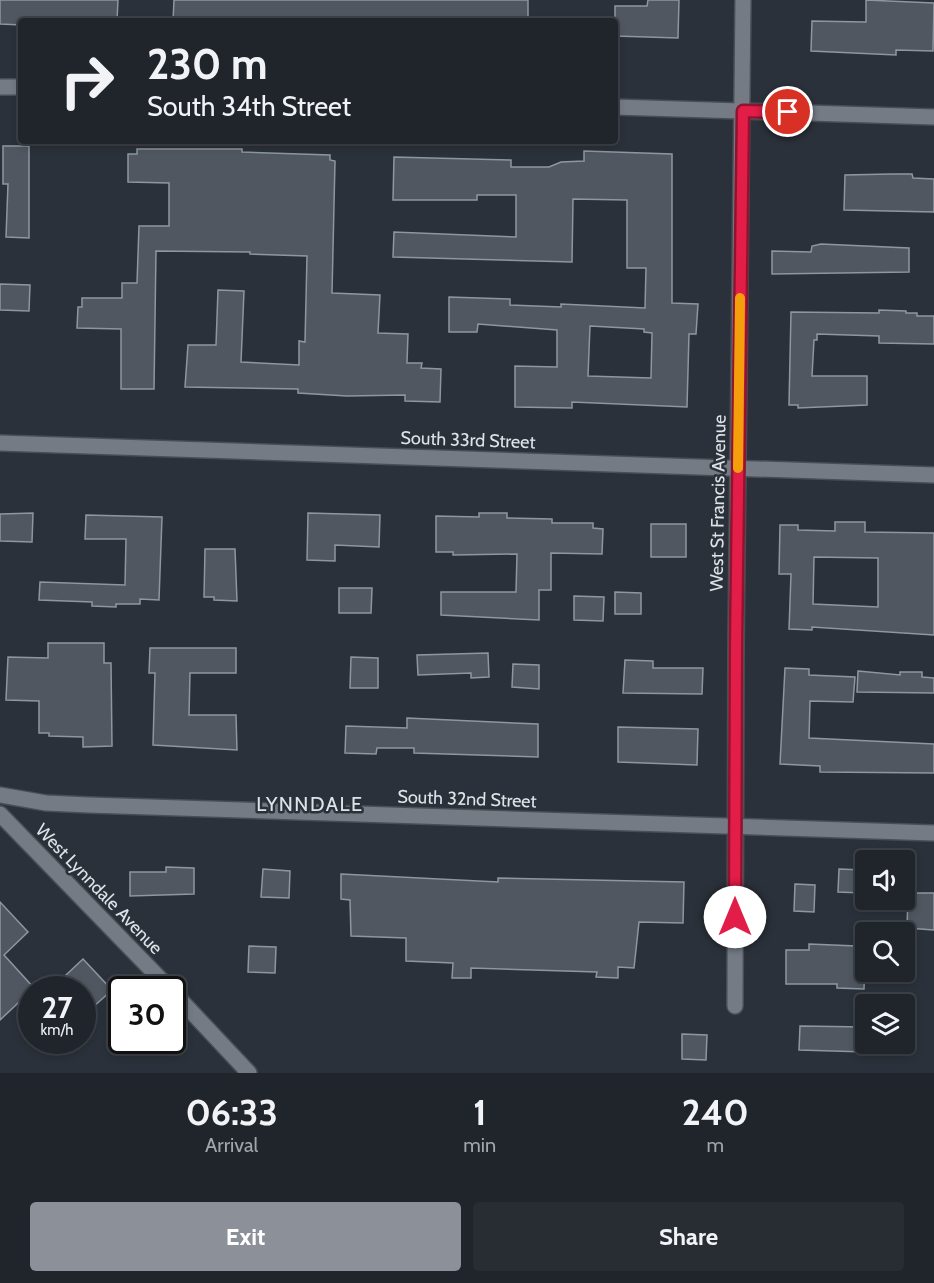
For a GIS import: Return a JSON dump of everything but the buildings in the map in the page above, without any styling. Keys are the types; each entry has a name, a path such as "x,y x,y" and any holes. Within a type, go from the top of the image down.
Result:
{"street":[{"name":"West St Francis Avenue","path":"735,1006 743,0"},
{"path":"0,87 18,87"},
{"path":"618,107 934,117"},
{"name":"South 33rd Street","path":"0,443 934,475"},
{"name":"South 32nd Street","path":"0,795 46,803 934,833"},
{"name":"West Lynndale Avenue","path":"0,814 157,976"},
{"name":"West Lynndale Avenue","path":"186,1006 249,1073"}],"slow traffic":[{"path":"738,468 740,298"}],"district":[{"name":"LYNNDALE","path":"310,804"}],"route":[{"path":"735,917 743,111 788,112"}]}
